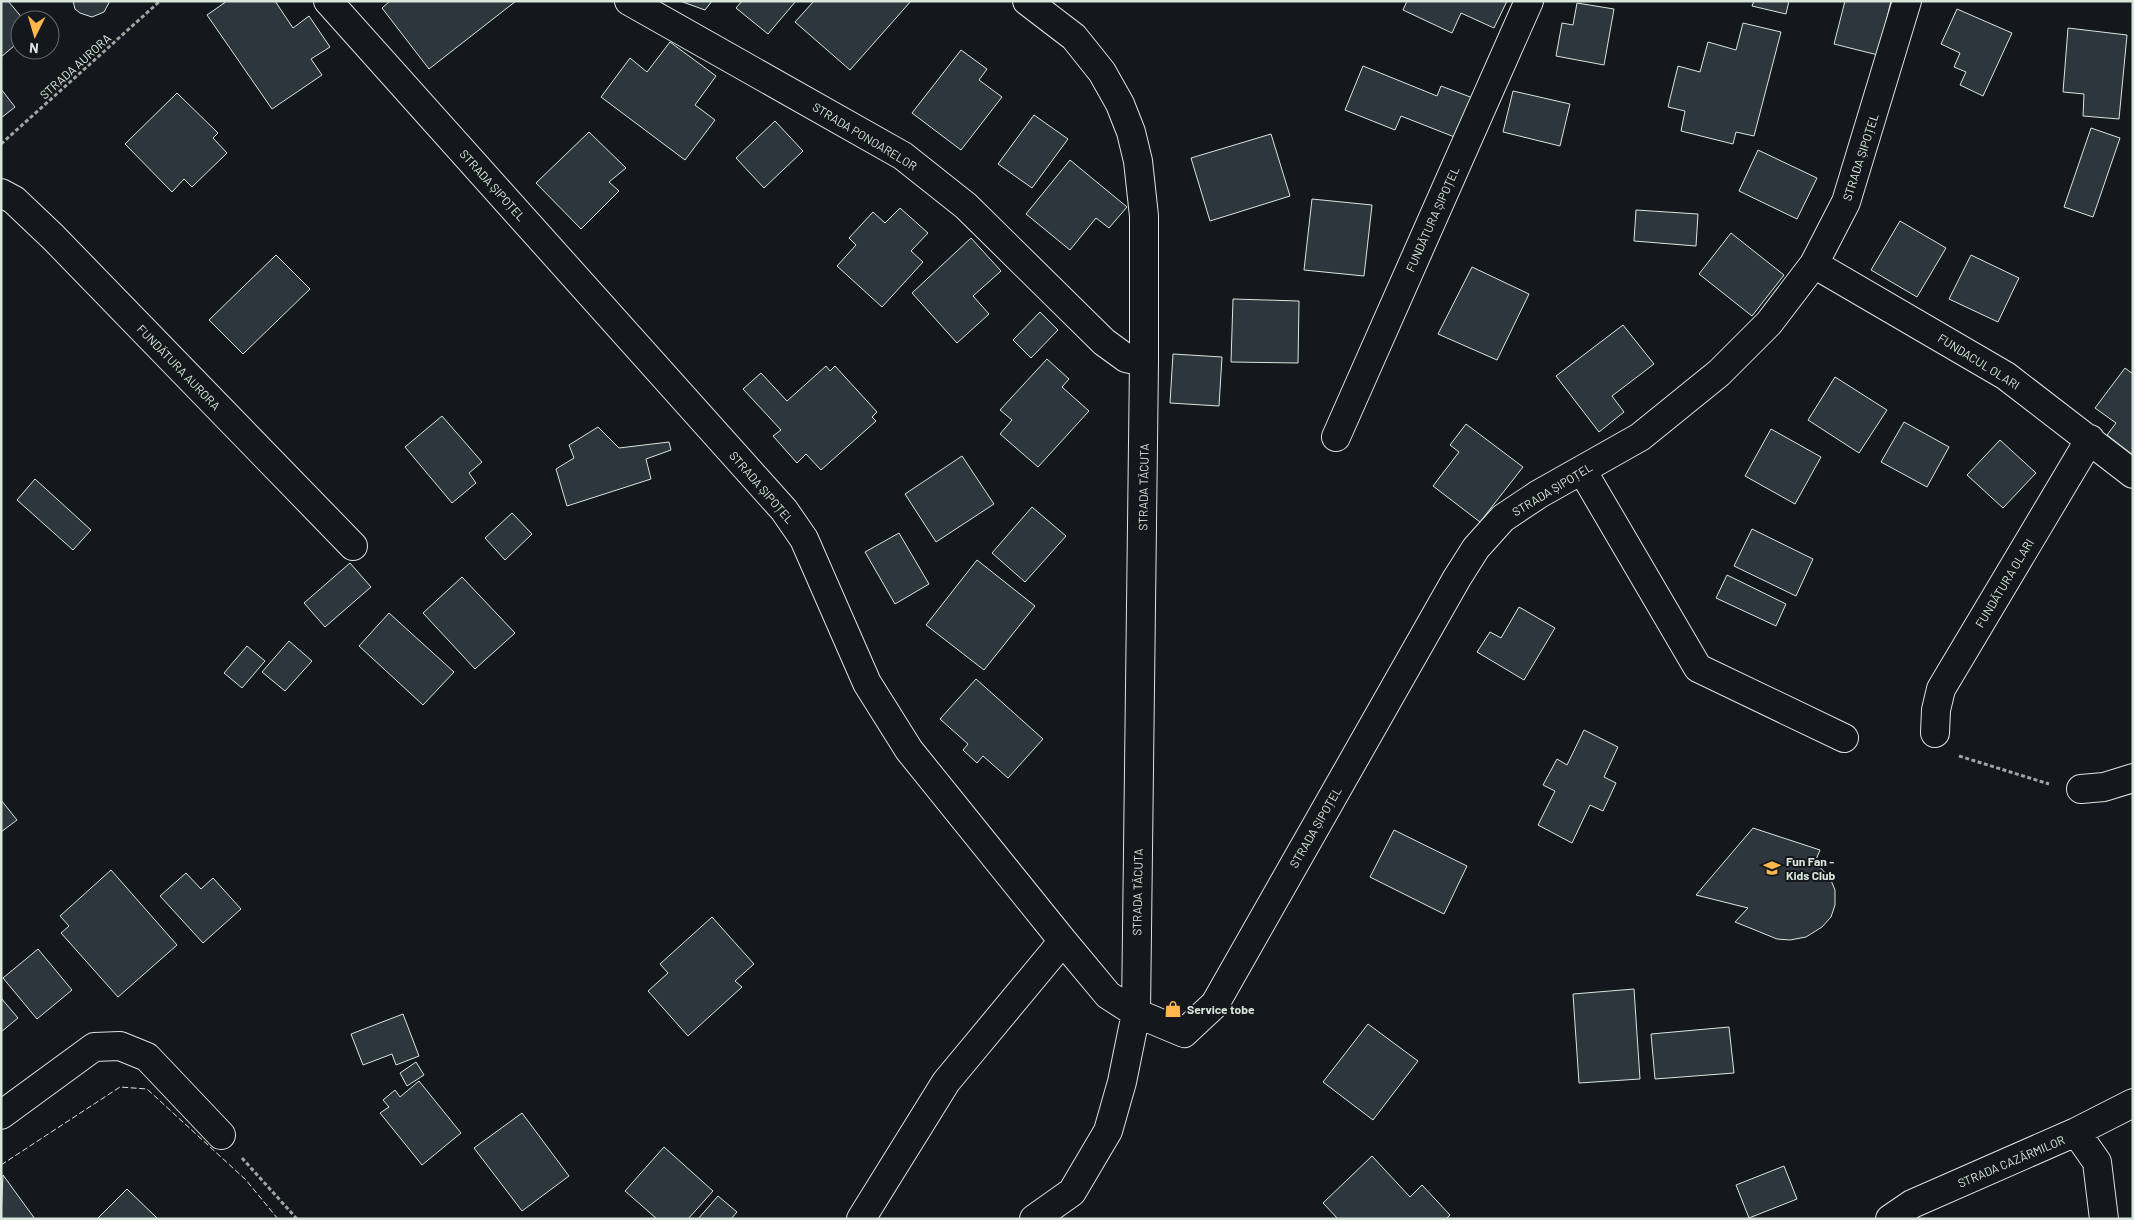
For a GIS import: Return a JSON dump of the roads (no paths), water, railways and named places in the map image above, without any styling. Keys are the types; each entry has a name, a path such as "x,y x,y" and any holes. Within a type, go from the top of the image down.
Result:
{"street":[{"name":"STRADA ȘIPOȚEL","path":"328,1 784,510 804,539 867,683 910,750 1062,941 1108,995 1136,1013 1184,1033 1215,1004 1457,578 1476,548 1503,518 1539,494 1640,437 1719,373 1769,323 1814,264 1846,202 1908,1"},
{"name":"STRADA PONOARELOR","path":"629,1 903,156 966,206 1104,342 1126,358 1144,362"},
{"name":"STRADA TĂCUTA","path":"1027,1 1074,38 1102,72 1120,104 1131,132 1138,161 1144,216 1136,1013"},
{"name":"FUNDĂTURA ȘIPOȚEL","path":"1336,437 1529,1"},
{"name":"FUNDĂTURA AURORA","path":"1,193 14,200 53,237 353,546"},
{"name":"FUNDACUL OLARI","path":"1814,264 2006,376 2133,474"},
{"name":"FUNDĂTURA OLARI","path":"1935,734 1936,710 1941,689 2090,439"},
{"path":"1582,470 1698,668 1844,738"},
{"path":"2081,789 2104,786 2133,778"},
{"path":"861,1219 946,1082 1062,941"},
{"path":"1034,1219 1072,1192 1108,1131 1122,1082 1136,1013"},
{"path":"1,1115 94,1047 120,1046 147,1057 221,1135"},
{"name":"STRADA CAZĂRMILOR","path":"1890,1219 1912,1204 2076,1132 2133,1103"},
{"path":"2076,1132 2097,1162 2104,1219"}],"place":[{"name":"Fun Fan - Kids Club","path":"1772,868"},
{"name":"Service tobe","path":"1173,1009"}]}
